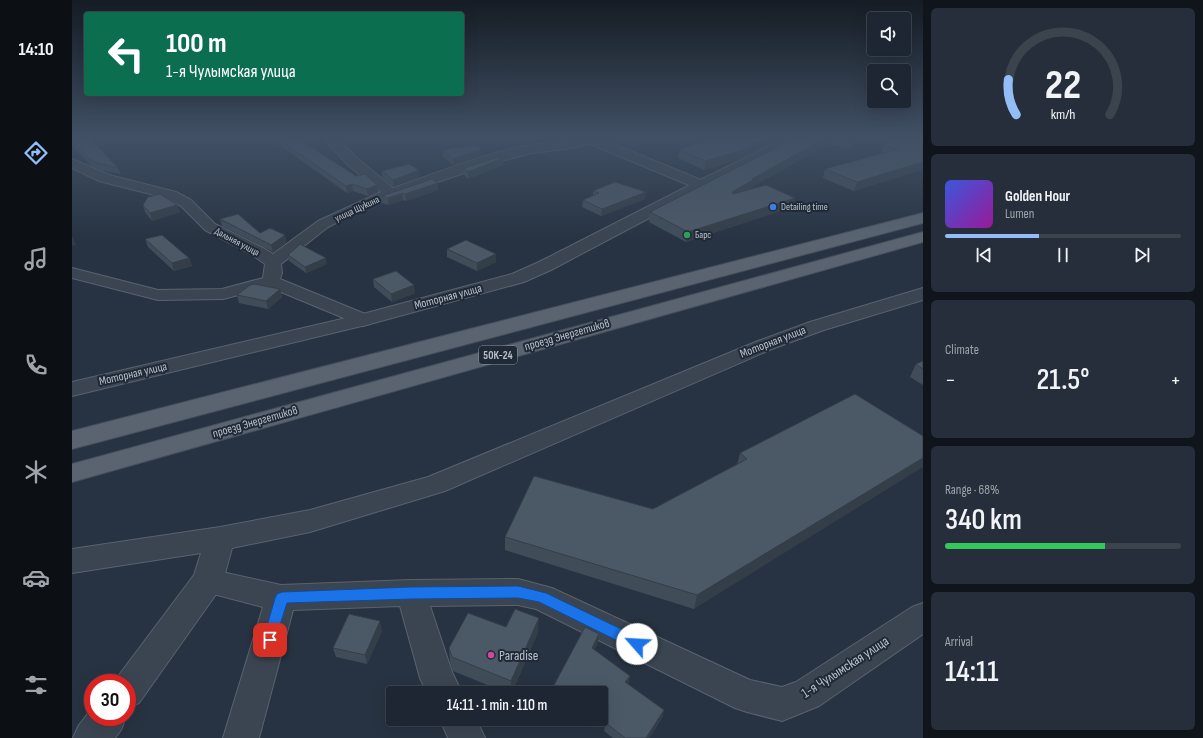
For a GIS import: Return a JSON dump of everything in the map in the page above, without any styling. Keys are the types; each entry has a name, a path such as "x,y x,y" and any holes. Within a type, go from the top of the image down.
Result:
{"main road":[{"name":"проезд Энергетиков","path":"72,440 923,218"},
{"name":"проезд Энергетиков","path":"72,473 923,237"}],"street":[{"name":"Дальняя улица","path":"90,171 104,178 171,195 186,203 210,228 257,251 273,262 273,273 270,282"},
{"path":"364,171 391,194"},
{"name":"улица Щукина","path":"273,262 323,224 355,208 457,171"},
{"path":"668,171 701,185"},
{"name":"Моторная улица","path":"72,389 363,320 518,278 545,266 728,171"},
{"path":"72,273 158,295 223,294 270,282 363,320"},
{"name":"Моторная улица","path":"72,561 220,538 310,521 436,484 765,345 817,326 923,294"},
{"path":"136,679 208,581 220,538"},
{"name":"1-я Чулымская улица","path":"208,581 282,598 411,593 518,592 541,597 747,696 782,704 807,694 923,616"},
{"path":"411,593 441,686"},
{"path":"241,738 282,598"},
{"path":"92,738 101,726"},
{"path":"461,726 467,738"}],"building":[{"path":"325,171 349,171 356,176 365,174 377,185 367,189 352,184 346,186"},
{"path":"383,171 415,171 393,180"},
{"path":"729,171 766,171 732,192 733,194 766,185 795,198 688,232 650,212"},
{"path":"831,171 892,171 857,182"},
{"path":"432,179 438,183 388,198 382,196"},
{"path":"615,182 646,192 602,209 583,200 599,193 593,191"},
{"path":"160,194 177,205 150,213 143,205 148,197"},
{"path":"238,214 260,233 270,228 285,235 271,245 220,219"},
{"path":"162,235 189,258 172,263 145,239"},
{"path":"466,240 496,254 477,263 447,249"},
{"path":"300,244 326,258 305,267 288,255"},
{"path":"396,271 414,285 391,294 373,279"},
{"path":"254,284 280,289 266,301 237,295 250,285"},
{"path":"923,361 923,369 916,364"},
{"path":"855,394 923,436 923,458 697,595 505,537 534,476 653,509 747,459 740,453"},
{"name":"Paradise","path":"515,609 539,618 511,681 452,657 449,648 468,613 506,627"},
{"path":"349,614 380,621 365,655 333,648"},
{"path":"585,627 599,634 592,648 630,676 625,682 664,710 646,738 625,738 608,725 608,686 554,686"}],"place":[{"name":"Detailing time","path":"773,207"},
{"name":"Барс","path":"687,235"},
{"name":"Paradise","path":"491,655"}],"route":[{"path":"270,640 282,598 411,593 518,592 541,597 637,644"}]}
